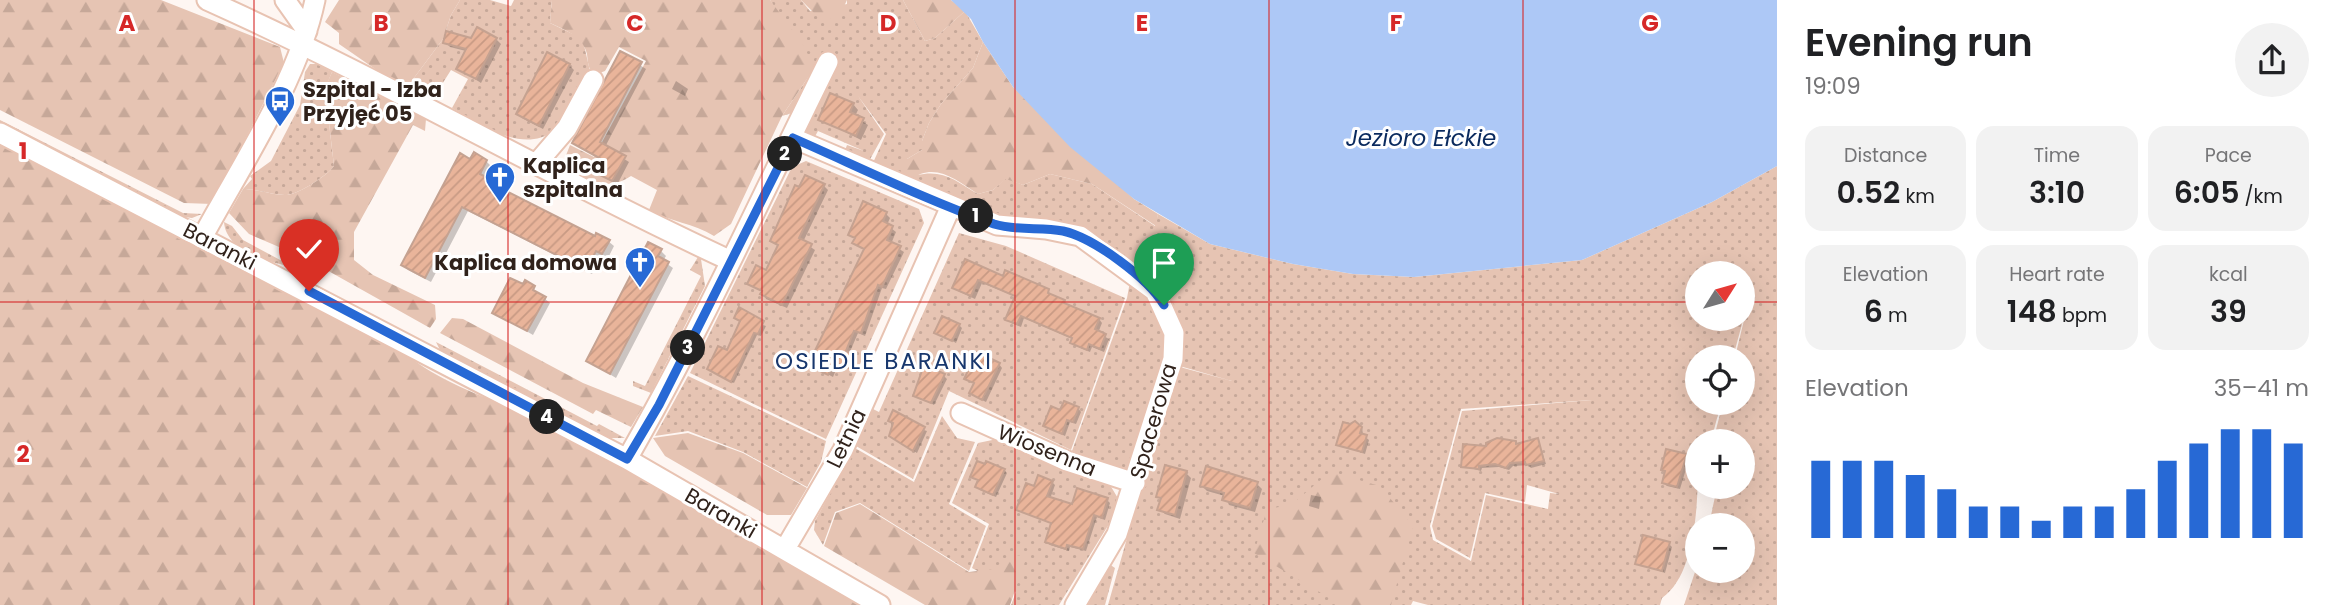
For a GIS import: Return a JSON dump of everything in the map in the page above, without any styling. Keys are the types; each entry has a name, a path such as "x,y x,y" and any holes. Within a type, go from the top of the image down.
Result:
{"street":[{"path":"207,0 305,37 537,163 731,261"},
{"path":"285,0 305,37"},
{"path":"203,236 285,81 305,37 315,0"},
{"path":"627,459 659,405 793,138 828,62"},
{"path":"537,163 567,128 593,80"},
{"name":"Baranki","path":"0,133 203,236 627,459 880,605"},
{"name":"Spacerowa","path":"793,138 997,225 1046,229 1080,236 1156,291 1174,333 1173,359 1117,534 1075,605"},
{"name":"Letnia","path":"785,550 843,450 951,206"},
{"name":"Wiosenna","path":"961,413 1067,461 1135,483"}],"green space":[{"path":"0,0 161,0 280,47 284,63 212,204 184,203 0,110"},
{"path":"339,0 460,0 451,15 443,39 408,86 381,73 339,44 339,33 325,22"},
{"path":"460,0 490,0 511,6 514,0 552,0 550,23 577,36 584,45 590,71 554,131 529,140 515,138 489,129 463,115 452,108 468,79 451,70 439,89 408,86 443,39 451,15"},
{"path":"552,0 770,0 805,47 813,70 782,116 731,224 714,236 649,210 657,190 631,176 622,181 603,184 586,178 571,166 565,158 570,145 594,157 646,61 619,47 605,71 594,75 589,68 582,43 573,34 550,23"},
{"path":"770,0 801,0 810,11 847,4 847,0 903,0 925,41 935,38 965,11 983,42 973,68 941,104 929,123 922,141 922,150 907,159 917,175 942,175 978,194 993,190 1006,178 1023,185 1050,174 1092,184 1155,226 1158,214 1210,244 1293,264 1353,274 1414,277 1582,260 1712,202 1777,166 1777,605 1684,605 1691,583 1755,583 1755,513 1712,513 1714,499 1755,499 1755,429 1716,429 1720,415 1755,415 1755,345 1738,345 1741,331 1755,331 1755,261 1685,261 1685,331 1740,331 1736,345 1685,345 1685,415 1718,415 1714,429 1685,429 1685,499 1697,499 1696,513 1685,513 1685,565 1675,585 1662,598 1660,605 1428,605 1413,601 1411,605 1108,605 1176,366 1232,381 1176,365 1175,317 1097,243 1001,218 872,165 886,134 858,96 884,134 868,163 844,153 847,145 864,151 818,131 813,140 805,134 799,111 782,116 813,70","holes":["1592,400 1462,411 1432,526 1436,539 1470,558 1485,493 1525,502 1527,485 1559,494 1550,493 1548,509 1486,495 1471,561 1433,540 1430,526 1461,409"]},
{"path":"801,0 847,0 839,17 822,21"},
{"path":"903,0 951,0 965,11 935,38 925,41"},
{"path":"983,42 1013,87 1134,199 1158,214 1156,226 1092,184 1050,174 1023,185 1006,179 993,190 978,194 953,178 937,172 928,172 910,180 899,176 907,159 922,150 922,141 929,123 941,104 973,68"},
{"path":"310,64 317,64 332,72 325,89 334,166 313,184 292,194 243,189 252,179 250,176 271,161 300,105 305,72"},
{"path":"332,72 426,119 425,131 413,125 354,232 354,260 373,275 435,305 436,319 430,328 307,259 249,234 229,213 243,189 292,194 313,184 334,166 325,88"},
{"path":"0,120 183,213 202,214 192,218 184,217 0,124"},
{"path":"0,142 401,349 416,362 450,382 542,423 861,605 0,605"},
{"path":"806,161 919,209 924,223 826,439 690,373 792,167"},
{"path":"224,222 232,226 243,240 295,268 263,259 241,248 227,232"},
{"path":"959,233 1006,246 1125,298 1071,450 949,391 913,479 856,446 873,409 879,412"},
{"path":"698,257 701,259 705,286 651,393 633,386 633,381 645,386 701,276 690,270"},
{"path":"1131,276 1145,286 1169,339 1130,473 1072,451 1127,298"},
{"path":"452,318 463,319 583,383 643,407 631,427 596,410 593,414 440,333"},
{"path":"436,342 625,438 605,438 441,352"},
{"path":"688,376 826,441 821,462 807,487 743,452 688,431 655,436"},
{"path":"942,416 957,438 975,442 949,504 986,526 969,571 860,503 835,512 823,545 814,530 815,521 855,448 914,482"},
{"path":"688,433 743,453 807,488 791,515 767,515 665,456 653,438"},
{"path":"997,439 1062,471 1110,485 1119,500 1117,511 1059,605 1011,605 1016,592 972,568 989,524 952,503 978,443"},
{"path":"1330,472 1380,486 1413,526 1391,605 1341,605 1254,553 1267,509 1291,505"},
{"path":"860,504 969,572 993,569 1012,555 1027,556 1010,605 925,605 824,546 836,513"},
{"path":"1109,564 1115,568 1105,605 1084,605"}],"water":[{"name":"Jezioro Ełckie","path":"951,0 1777,0 1777,166 1712,202 1582,260 1414,277 1353,274 1293,264 1210,244 1134,199 1070,147 1013,87 971,19"}],"building":[{"path":"477,27 497,38 476,79 456,69 466,49 443,43 446,31 471,38"},
{"path":"620,51 642,62 600,142 626,156 612,181 596,173 603,160 572,143"},
{"path":"547,52 570,64 539,126 516,114"},
{"path":"830,93 854,103 850,112 864,118 856,136 818,120"},
{"path":"474,152 487,160 480,174 509,189 508,192 595,236 596,233 610,240 602,254 596,251 586,270 462,207 425,278 401,265 460,153 470,159"},
{"path":"805,175 825,184 799,238 812,244 782,305 747,284 756,265 766,270 778,245 770,241 795,185 799,187"},
{"path":"863,201 887,212 883,221 893,226 887,240 901,246 882,287 878,285 861,333 854,331 846,351 853,354 848,368 834,362 828,375 808,365 864,249 852,243 855,238 848,235"},
{"path":"648,242 662,249 658,256 669,262 610,374 586,361"},
{"path":"965,259 1003,276 1005,270 1049,289 1048,293 1065,300 1064,303 1100,318 1095,329 1106,334 1100,349 1089,344 1087,350 1070,343 1072,338 1021,316 1017,324 1005,320 1015,296 978,280 971,296 952,288"},
{"path":"510,278 523,284 525,280 535,286 533,290 546,297 527,331 492,313"},
{"path":"739,307 764,321 758,334 754,333 731,382 707,369 718,346 727,350 740,321 734,318"},
{"path":"942,316 960,324 952,341 934,333"},
{"path":"977,352 1000,363 982,400 969,393 974,383 964,379"},
{"path":"924,365 945,374 931,403 913,396"},
{"path":"1064,401 1079,407 1073,422 1067,420 1062,434 1043,426 1051,406 1060,410"},
{"path":"893,410 925,427 913,451 889,436 893,423 888,421"},
{"path":"1355,421 1362,427 1360,433 1367,435 1362,452 1336,445 1343,422 1350,424"},
{"path":"1497,438 1516,441 1516,444 1538,438 1544,461 1526,465 1525,462 1510,463 1506,468 1495,464 1479,466 1479,469 1461,467 1463,444 1486,446 1486,443"},
{"path":"1666,449 1685,454 1677,487 1662,483 1665,471 1661,470"},
{"path":"977,461 985,464 986,461 1005,469 993,495 975,487 978,480 970,477"},
{"path":"1165,465 1187,471 1175,515 1157,510 1161,498 1156,497"},
{"path":"1206,466 1258,482 1250,508 1222,500 1224,493 1200,486"},
{"path":"1038,475 1053,481 1047,496 1072,504 1077,488 1108,498 1102,518 1094,515 1083,549 1067,545 1066,549 1045,542 1051,523 1016,510 1026,483 1034,486"},
{"path":"1643,535 1670,542 1662,571 1635,564"}],"place":[{"name":"Szpital - Izba Przyjęć 05","path":"280,128"},
{"name":"Kaplica szpitalna","path":"500,204"},
{"name":"Kaplica domowa","path":"640,289"}],"district":[{"name":"OSIEDLE BARANKI","path":"884,361"}],"route":[{"path":"309,291 627,459 659,405 793,138 997,225 1046,229 1080,236 1138,275 1156,291 1164,305"}]}
